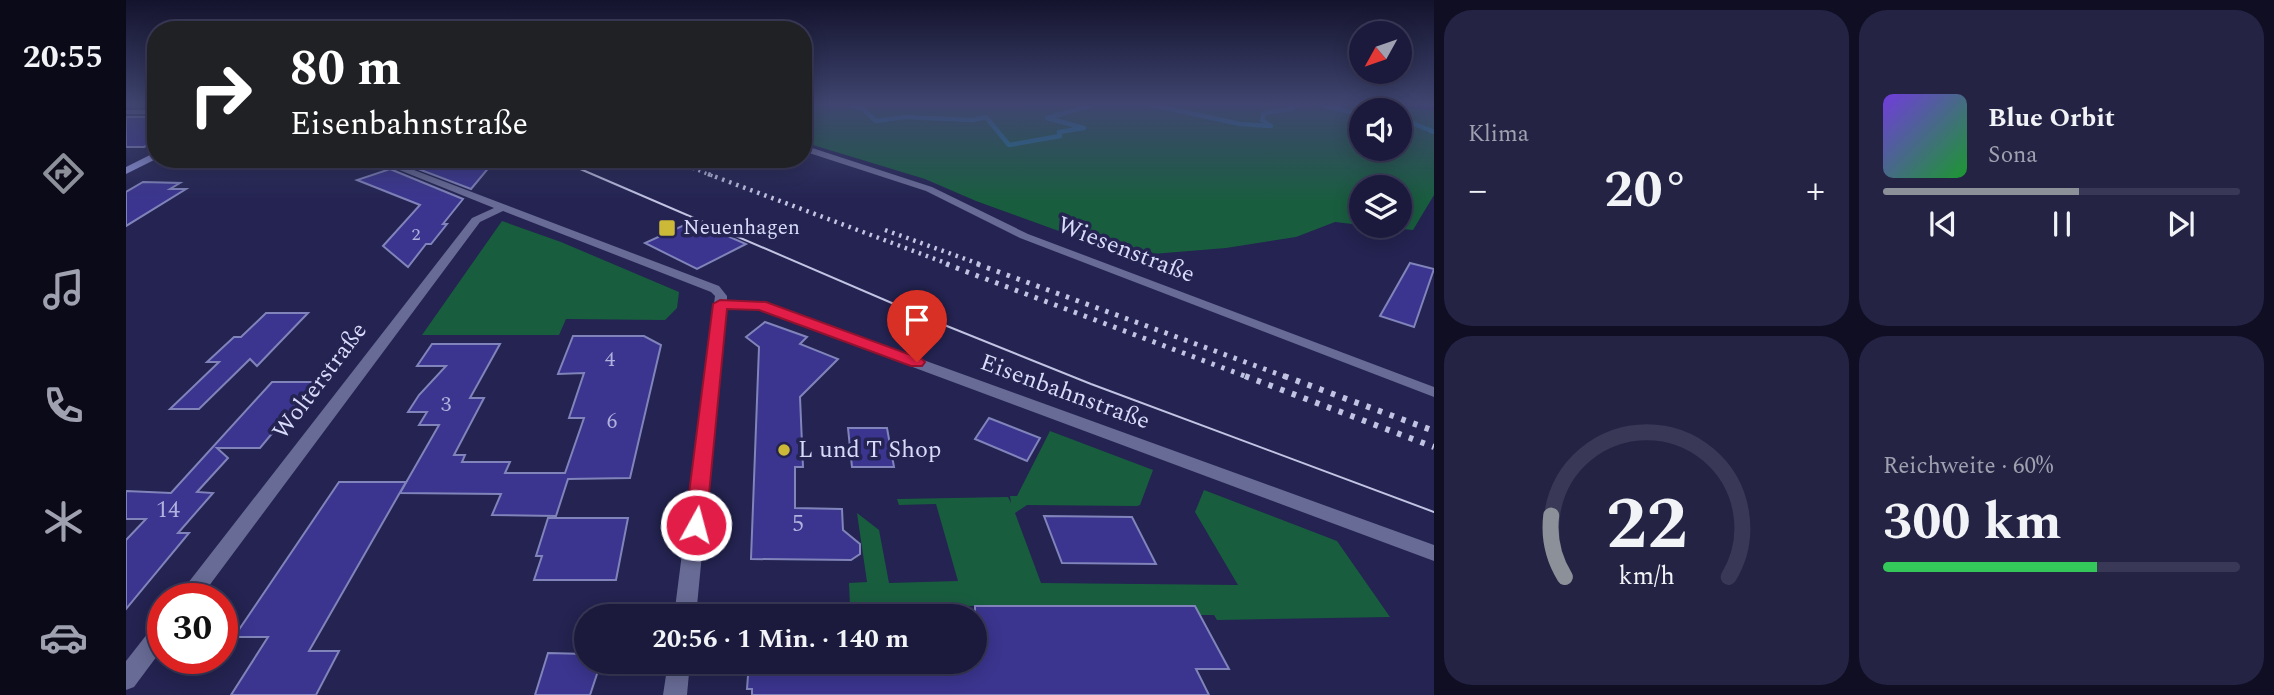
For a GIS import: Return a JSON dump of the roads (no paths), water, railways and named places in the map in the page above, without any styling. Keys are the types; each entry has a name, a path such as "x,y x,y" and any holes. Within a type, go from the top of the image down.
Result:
{"main road":[{"path":"126,171 147,160"}],"street":[{"name":"Wiesenstraße","path":"812,151 929,190 966,205 1024,236 1434,392"},
{"path":"400,168 503,207 521,217 715,289 721,296 686,604"},
{"name":"Wolterstraße","path":"199,583 476,220 503,207"},
{"name":"Eisenbahnstraße","path":"720,304 761,306 1434,552"},
{"path":"126,679 147,652"},
{"path":"675,695 678,674"}],"waterway":[{"path":"1002,136 1009,145 1058,136"}],"tram line":[{"path":"578,168 922,316 1091,384 1434,512"}],"railway":[{"path":"692,168 713,176"},
{"path":"708,174 951,265"},
{"path":"885,230 982,265"},
{"path":"946,264 1250,378"},
{"path":"977,264 1289,378"},
{"path":"1245,376 1434,447"},
{"path":"1284,376 1434,431"}],"place":[{"name":"Neuenhagen","path":"667,228"},
{"name":"L und T Shop","path":"784,450"}]}
